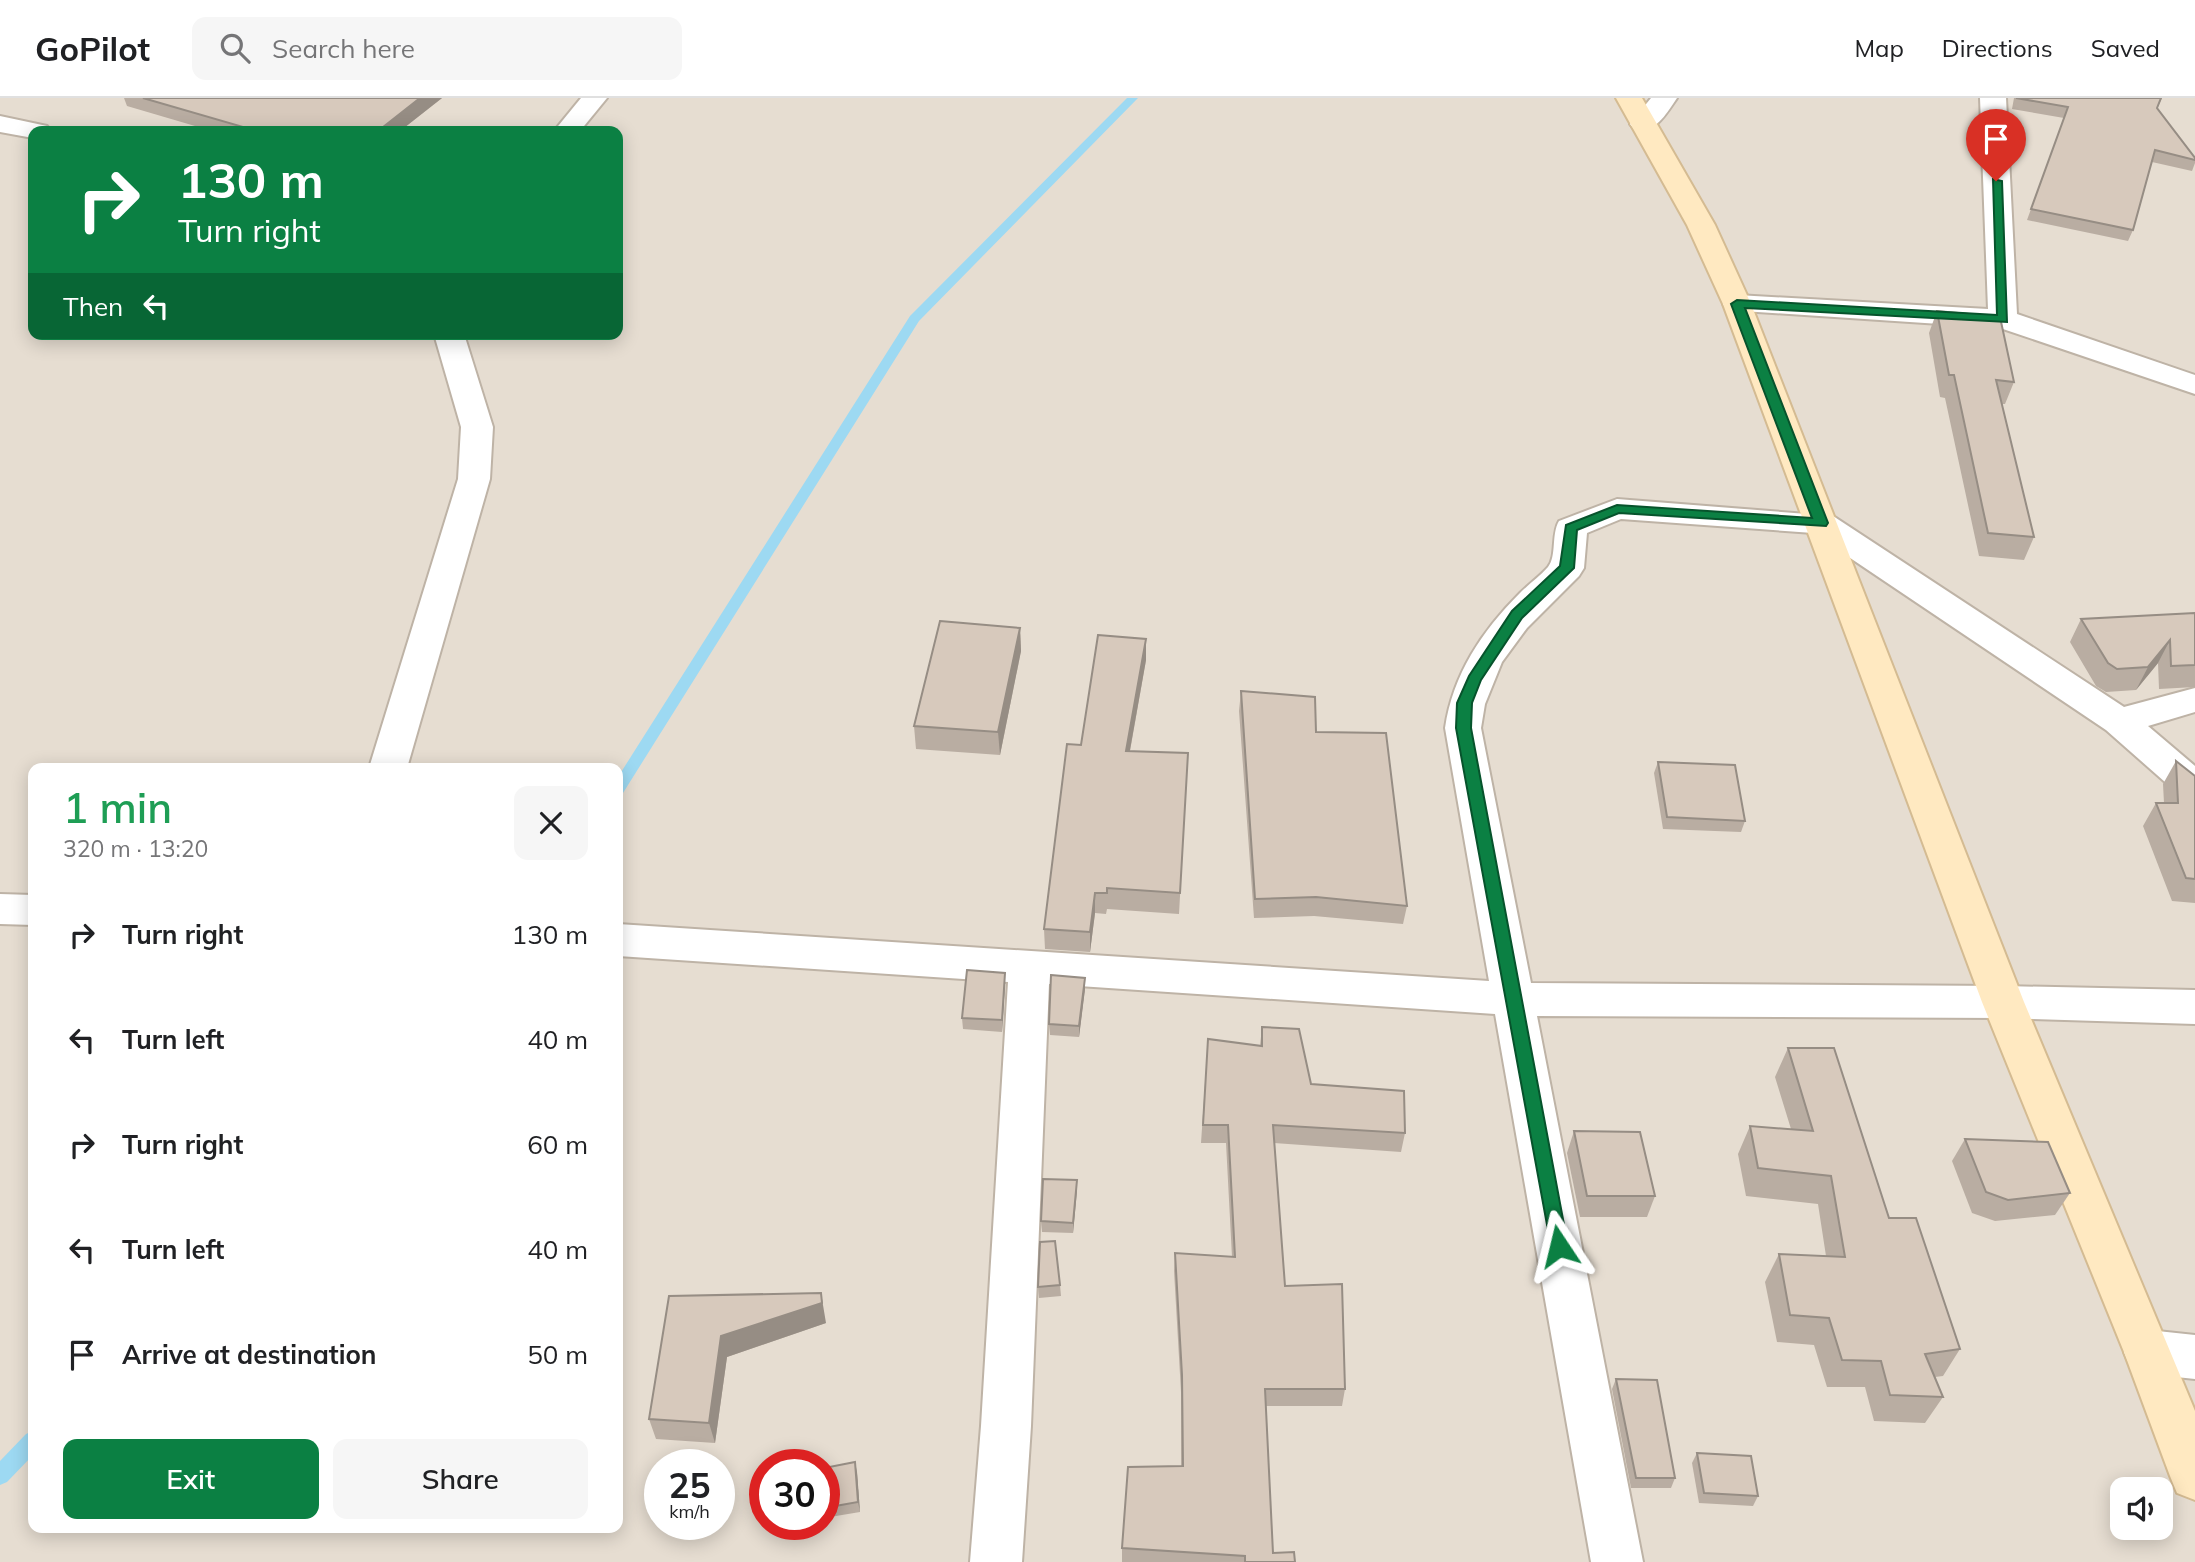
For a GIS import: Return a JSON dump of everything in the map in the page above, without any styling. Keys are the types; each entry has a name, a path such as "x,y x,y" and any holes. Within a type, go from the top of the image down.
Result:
{"main road":[{"path":"1645,107 1737,304 2003,1002 2148,1352 2195,1476"}],"street":[{"path":"572,126 594,98"},
{"path":"1993,98 2003,319"},
{"path":"0,124 28,129"},
{"path":"1737,304 2003,319 2195,385"},
{"path":"389,763 474,479 477,427 451,340"},
{"path":"1617,1562 1463,728 1464,703 1474,679 1517,615 1567,568 1570,528 1617,509 1821,523 2119,721 2195,787"},
{"path":"2119,721 2195,700"},
{"path":"0,909 28,910"},
{"path":"623,940 1514,999 2003,1002 2195,1007"},
{"path":"996,1562 1006,1426 1029,967"},
{"path":"2148,1352 2195,1357"}],"shaded area":[{"path":"0,98 2195,98 2195,1562 0,1562"}],"building":[{"path":"143,98 420,98 384,126 240,126"},
{"path":"2016,98 2161,98 2157,108 2195,160 2155,150 2133,230 2031,209 2068,107"},
{"path":"1937,311 2000,317 2014,382 1996,380 2034,537 1988,533 1954,375 1949,375"},
{"path":"2195,613 2195,665 2171,666 2170,640 2148,667 2117,669 2108,663 2081,619"},
{"path":"940,621 1020,628 998,732 914,726"},
{"path":"1098,635 1146,639 1126,751 1188,753 1180,893 1107,888 1107,893 1095,893 1090,932 1044,929 1067,744 1081,745"},
{"path":"1241,691 1315,697 1316,732 1386,733 1407,906 1316,897 1255,899"},
{"path":"2176,761 2195,776 2195,879 2186,878 2156,803 2178,803"},
{"path":"1658,762 1735,765 1745,821 1667,817"},
{"path":"967,970 1005,973 1002,1020 962,1018"},
{"path":"1051,975 1085,978 1079,1026 1049,1024"},
{"path":"1262,1027 1299,1029 1311,1084 1404,1091 1405,1133 1273,1125 1285,1286 1342,1284 1345,1389 1265,1389 1273,1553 1294,1552 1295,1562 1245,1562 1245,1556 1122,1548 1128,1467 1183,1466 1182,1375 1175,1253 1235,1257 1228,1125 1203,1125 1208,1039 1262,1046"},
{"path":"1788,1048 1834,1048 1889,1218 1916,1218 1960,1349 1925,1354 1943,1397 1890,1395 1881,1361 1842,1360 1829,1318 1790,1315 1779,1254 1845,1257 1831,1176 1758,1168 1750,1126 1813,1131"},
{"path":"1574,1131 1640,1132 1655,1196 1587,1196"},
{"path":"1965,1139 2048,1142 2070,1193 2008,1200 1986,1192"},
{"path":"1043,1179 1077,1180 1073,1223 1041,1221"},
{"path":"1055,1241 1060,1285 1038,1287 1040,1242"},
{"path":"821,1293 822,1303 721,1336 709,1423 649,1419 669,1296"},
{"path":"1616,1379 1657,1380 1675,1478 1636,1478"},
{"path":"1697,1453 1751,1456 1758,1496 1704,1493"},
{"path":"855,1462 858,1502 840,1505 840,1465"}],"waterway":[{"path":"623,781 914,319 1133,98"},
{"path":"0,1475 28,1446"}],"route":[{"path":"1559,1246 1463,728 1464,703 1474,679 1517,615 1567,568 1570,528 1617,509 1821,523 1737,304 2003,319 1996,181"}]}
